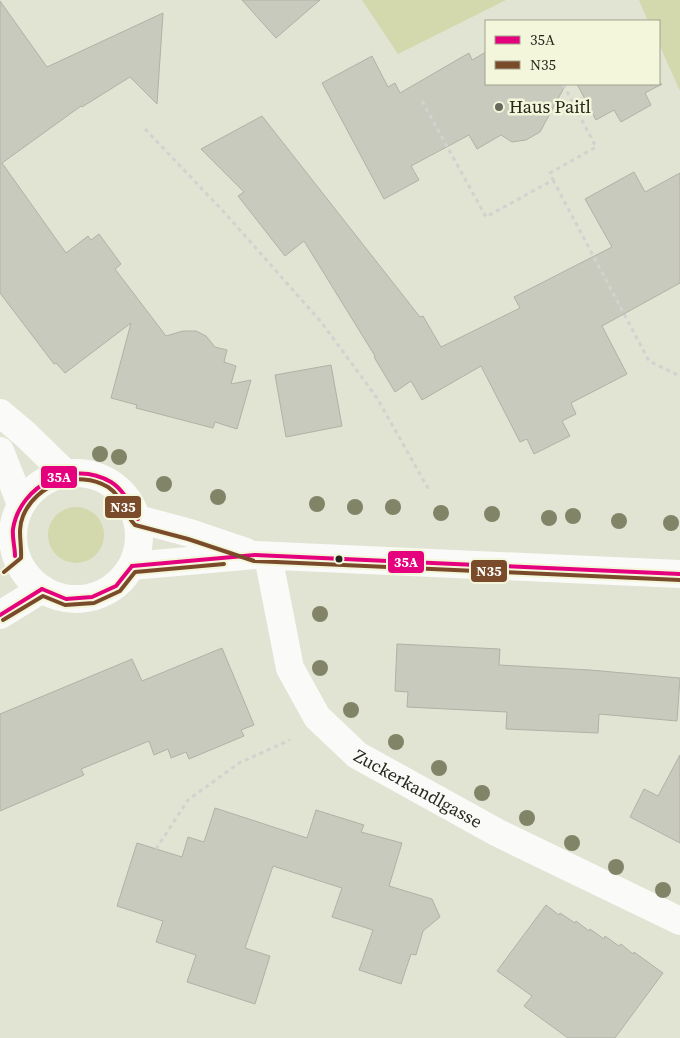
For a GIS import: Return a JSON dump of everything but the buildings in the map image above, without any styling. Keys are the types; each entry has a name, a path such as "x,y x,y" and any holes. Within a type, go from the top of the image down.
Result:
{"main road":[{"path":"0,413 25,434 65,473"},
{"path":"0,451 21,504"},
{"path":"65,473 88,474 110,482 128,498 138,519 140,543 132,566 116,586 92,597 66,599 42,589 8,562 13,529 21,504 40,484 65,473"},
{"path":"138,519 262,556"},
{"path":"132,566 262,556 680,574"},
{"name":"Zuckerkandlgasse","path":"262,556 290,668 318,717 357,755 498,833 680,921"},
{"path":"0,615 42,589"}],"path":[{"path":"564,85 596,147 550,173 649,361 680,376"},
{"path":"422,101 486,217 554,180"},
{"path":"145,129 223,211 322,323 377,398 430,490"},
{"path":"156,849 188,800 239,763 288,741 318,717"}],"green space":[{"path":"362,0 506,0 398,54"},
{"path":"639,0 680,0 680,91 660,46 660,20 648,20"},
{"path":"76,507 87,509 96,515 102,524 104,535 102,546 96,555 87,561 76,563 65,561 56,555 50,546 48,535 50,524 56,515 65,509"}],"transit line":[{"name":"35A","path":"15,556 13,529 18,513 26,500 50,480 65,475 80,473 96,476 116,485 138,519"},
{"name":"N35","path":"4,572 21,558 20,527 29,505 48,488 59,483 84,479 96,482 113,491 135,525 188,539 254,561 680,580"},
{"name":"35A","path":"132,566 255,555 680,574"},
{"name":"N35","path":"3,620 43,596 65,605 94,603 120,591 135,572 224,564"},
{"name":"35A","path":"42,589 66,599 92,597 116,586 132,566"},
{"name":"35A","path":"0,615 42,589"}],"place":[{"name":"Haus Paitl","path":"499,107"}]}
